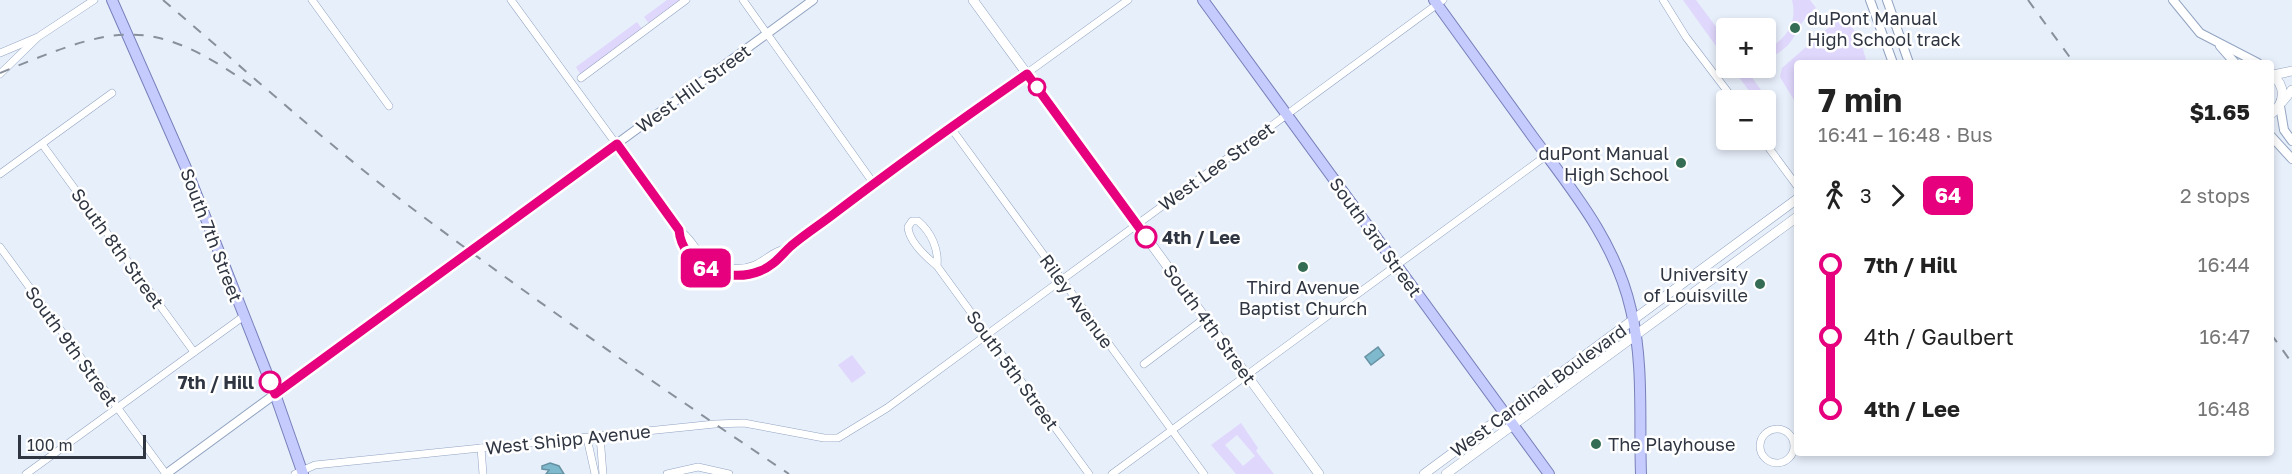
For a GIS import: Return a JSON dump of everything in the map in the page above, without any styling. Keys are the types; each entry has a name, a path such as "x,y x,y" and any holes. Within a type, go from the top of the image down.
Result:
{"main road":[{"name":"South 7th Street","path":"112,0 181,157 275,394 299,472"},
{"name":"South 4th Street","path":"973,0 1319,474"},
{"name":"South 3rd Street","path":"1203,0 1549,474"},
{"path":"1438,1 1598,227 1620,273 1636,333 1641,474"},
{"path":"2274,75 2292,71"},
{"path":"2274,77 2281,85 2281,104"},
{"path":"2274,111 2292,90"},
{"name":"West Cardinal Boulevard","path":"1424,474 1794,201"},
{"name":"West Cardinal Boulevard","path":"1446,474 1794,219"}],"street":[{"path":"0,53 38,37 94,0"},
{"path":"312,0 389,106"},
{"path":"511,0 673,221 679,230 680,239 697,261 707,269 726,276 740,277 759,272 773,264 789,248 874,184 1128,0"},
{"path":"580,78 686,0"},
{"path":"742,0 874,184"},
{"name":"West Hill Street","path":"166,474 813,0"},
{"path":"1663,0 1686,37 1726,90"},
{"path":"1870,0 1892,60"},
{"path":"1887,0 1908,60"},
{"path":"2174,0 2197,30 2252,60"},
{"name":"West Lee Street","path":"843,437 1137,225 1438,1"},
{"path":"0,74 38,37"},
{"path":"2218,43 2232,60"},
{"path":"0,174 112,93"},
{"path":"2281,104 2284,130 2292,141"},
{"name":"Riley Avenue","path":"951,128 1204,474"},
{"path":"2274,139 2292,159"},
{"name":"South 8th Street","path":"42,144 194,352"},
{"path":"1770,150 1794,182"},
{"path":"1112,474 1546,155"},
{"name":"South 5th Street","path":"938,266 938,255 929,234 918,221 912,221 908,227 909,234 928,259 938,266 1089,474"},
{"name":"South 9th Street","path":"0,247 166,474"},
{"path":"26,474 244,316"},
{"path":"1144,364 1205,318"},
{"name":"West Shipp Avenue","path":"299,472 315,465 733,423 824,438 843,437"},
{"path":"1780,429 1794,436 1792,452 1786,460 1771,462 1762,454 1760,443 1770,431 1780,429"},
{"path":"600,436 603,474"},
{"path":"587,438 595,474"},
{"path":"481,448 483,474"},
{"path":"667,474 698,467 729,474"}],"shaded area":[{"path":"667,0 684,0 650,25 644,17"},
{"path":"1683,0 1696,0 1716,27 1716,46"},
{"name":"duPont Manual High School track","path":"1792,0 1810,0 1816,8 1804,20 1791,42 1776,54 1776,43 1785,36 1792,23"},
{"path":"1844,14 1861,42 1866,60 1794,60 1794,100 1780,77 1782,68"},
{"path":"637,22 643,30 581,75 576,67"},
{"path":"1740,78 1752,78 1761,90 1748,90"},
{"path":"852,355 866,373 852,383 838,365"},
{"path":"1241,423 1258,448 1256,451 1274,474 1236,474 1211,445","holes":["1237,435 1255,456 1243,466 1225,445"]}],"water":[{"path":"1378,347 1384,355 1371,365 1365,357"},
{"path":"550,463 559,466 564,474 546,474 549,470 542,469 542,466"}],"railway":[{"path":"163,0 322,137 421,215 603,347 789,474"},
{"path":"2028,0 2072,60"},
{"path":"0,73 72,45 102,37 130,35 157,37 185,47 217,63 253,87"},
{"path":"2274,338 2292,363"}],"bus line":[{"name":"64","path":"270,382 275,394 617,144 679,230 680,239 697,261 707,269 719,274 747,276 773,264 789,248 846,204 1027,74 1146,237"}],"place":[{"name":"duPont Manual High School track","path":"1795,28"},
{"name":"duPont Manual High School","path":"1681,163"},
{"name":"4th / Lee","path":"1146,237"},
{"name":"Third Avenue Baptist Church","path":"1303,267"},
{"name":"University of Louisville","path":"1760,284"},
{"name":"7th / Hill","path":"270,382"},
{"name":"The Playhouse","path":"1596,444"}]}
